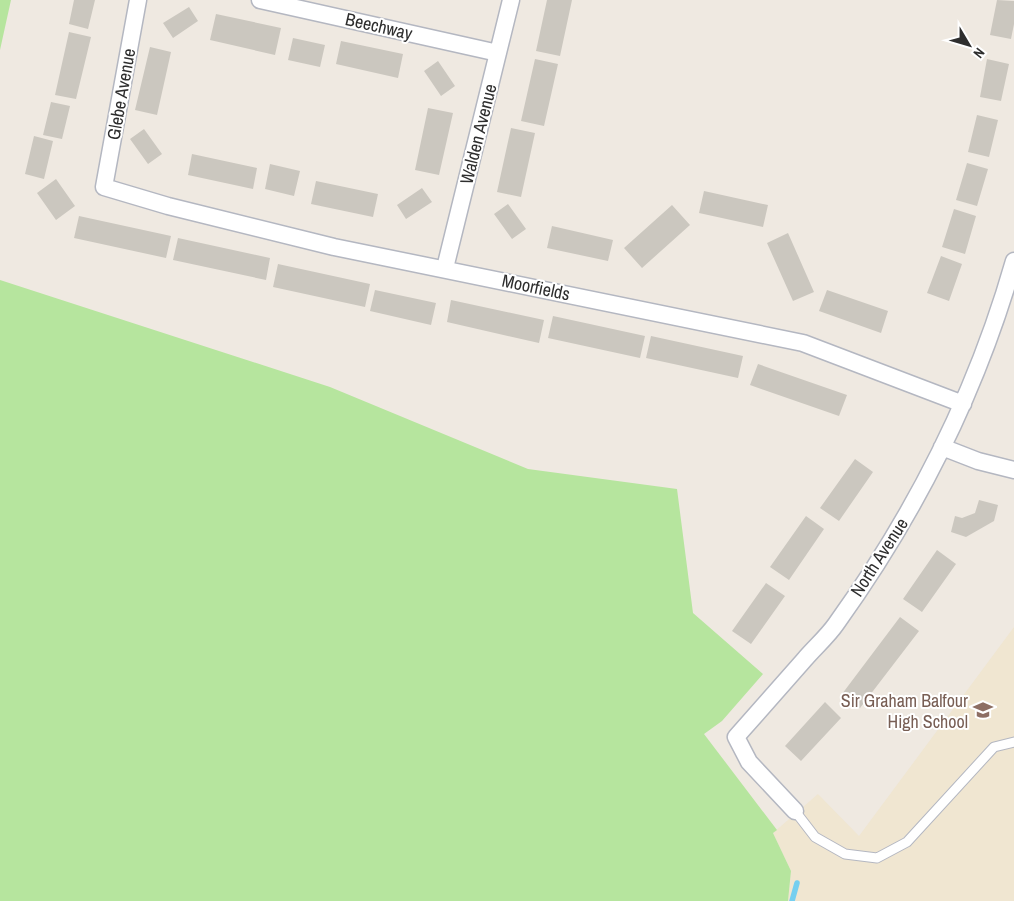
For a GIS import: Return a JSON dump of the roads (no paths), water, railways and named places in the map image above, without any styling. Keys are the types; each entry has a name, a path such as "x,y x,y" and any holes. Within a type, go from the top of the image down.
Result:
{"street":[{"name":"Glebe Avenue","path":"104,187 138,0"},
{"name":"Beechway","path":"260,0 498,53"},
{"name":"Walden Avenue","path":"445,268 511,0"},
{"name":"Moorfields","path":"104,187 168,206 334,247 445,268 803,343 962,404"},
{"name":"North Avenue","path":"795,811 749,762 736,737 835,625 893,538 921,489 962,404 985,349 1014,261"},
{"path":"942,447 978,461 1014,470"}],"lane":[{"path":"795,811 815,837 845,854 877,858 907,842 994,747 1014,742"}],"waterway":[{"path":"792,901 797,883"}],"place":[{"name":"Sir Graham Balfour High School","path":"983,710"}]}
